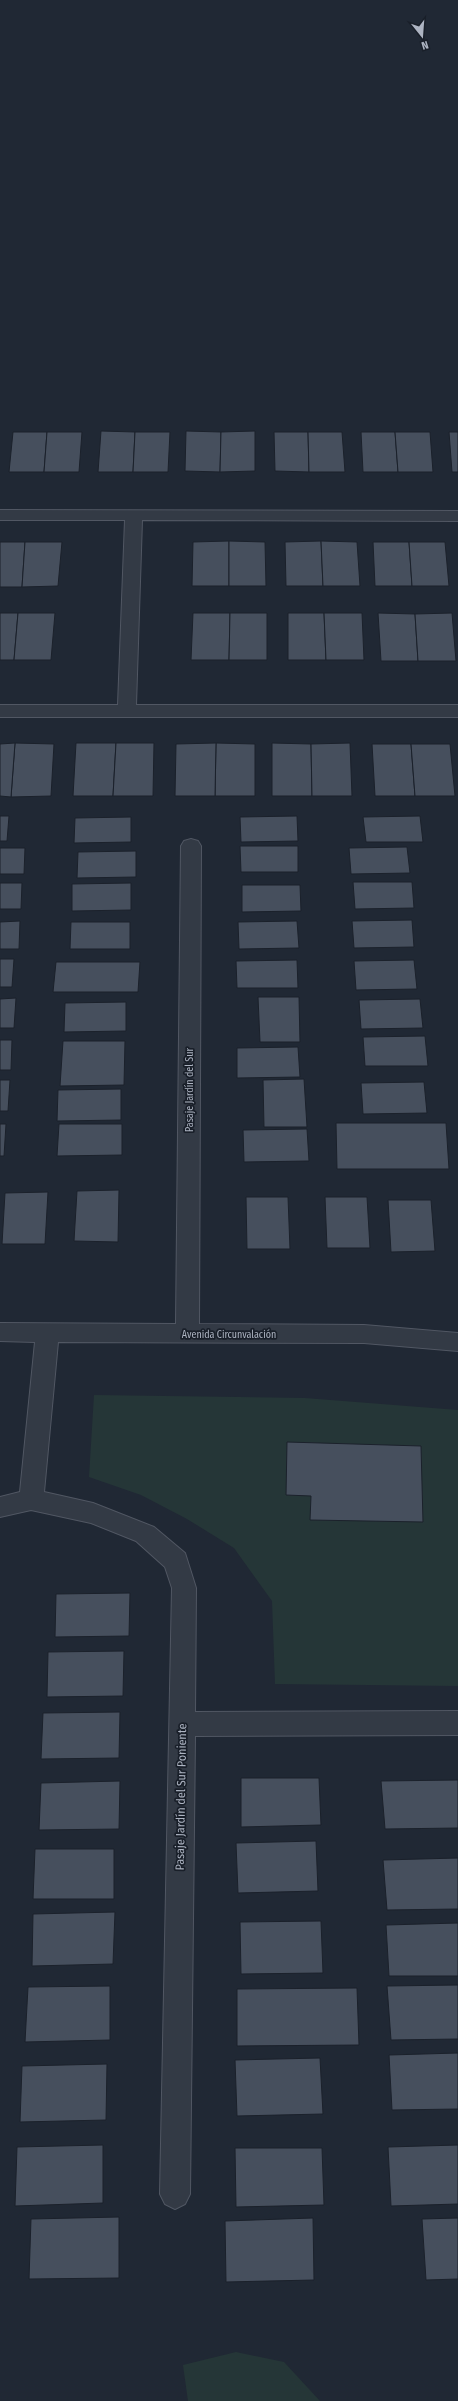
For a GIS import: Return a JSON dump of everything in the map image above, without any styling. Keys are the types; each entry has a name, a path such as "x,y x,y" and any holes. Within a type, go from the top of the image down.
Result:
{"street":[{"path":"0,515 458,516"},
{"path":"127,711 134,515"},
{"path":"0,711 458,711"},
{"name":"Pasaje Jardín del Sur","path":"187,1333 191,846"},
{"name":"Avenida Circunvalación","path":"0,1332 364,1334 458,1342"},
{"path":"0,1507 31,1500 47,1332"},
{"name":"Pasaje Jardín del Sur Poniente","path":"31,1500 93,1513 145,1534 176,1562 184,1588 175,2194"},
{"path":"183,1724 458,1723"}],"shaded area":[{"path":"94,1395 305,1398 458,1410 458,1686 275,1684 272,1601 234,1548 187,1519 141,1495 89,1477"},
{"path":"236,2352 284,2362 320,2401 188,2401 183,2365"}],"building":[{"path":"101,431 135,432 133,472 98,472"},
{"path":"186,431 221,432 220,472 185,471"},
{"path":"255,431 255,471 220,472 221,432"},
{"path":"13,432 47,432 44,472 9,472"},
{"path":"47,432 82,432 79,472 44,472"},
{"path":"135,432 170,432 168,472 133,472"},
{"path":"274,432 308,432 309,472 275,471"},
{"path":"308,432 342,432 345,472 309,472"},
{"path":"361,432 395,432 398,472 363,472"},
{"path":"395,432 430,432 433,472 398,472"},
{"path":"449,432 458,432 458,472 452,472"},
{"path":"229,541 229,586 192,586 193,542"},
{"path":"229,541 265,542 266,586 229,586"},
{"path":"321,541 323,586 286,586 285,542"},
{"path":"321,541 357,542 360,586 323,586"},
{"path":"0,542 25,542 22,587 0,587"},
{"path":"25,542 62,542 58,586 22,587"},
{"path":"373,542 409,542 412,586 375,586"},
{"path":"409,542 445,542 449,586 412,586"},
{"path":"0,613 18,613 14,660 0,660"},
{"path":"18,613 55,613 51,660 14,660"},
{"path":"193,613 230,613 229,660 191,660"},
{"path":"230,613 267,613 267,660 229,660"},
{"path":"288,613 324,613 326,660 288,660"},
{"path":"324,613 362,613 364,660 326,660"},
{"path":"378,613 415,614 418,661 381,661"},
{"path":"452,613 456,661 418,661 415,614"},
{"path":"15,743 54,744 51,796 11,797"},
{"path":"15,743 11,797 0,796 0,744"},
{"path":"76,743 116,743 113,796 73,796"},
{"path":"116,743 154,743 153,796 113,796"},
{"path":"216,743 255,744 255,796 215,796"},
{"path":"216,743 215,796 175,796 176,744"},
{"path":"272,743 311,744 312,796 272,796"},
{"path":"350,743 352,796 312,796 311,744"},
{"path":"372,744 411,744 415,796 375,796"},
{"path":"411,744 450,744 455,796 415,796"},
{"path":"0,816 9,816 7,841 0,841"},
{"path":"297,816 298,841 241,842 240,817"},
{"path":"420,816 423,842 366,842 363,817"},
{"path":"131,817 131,842 74,843 75,818"},
{"path":"240,846 298,846 298,872 241,872"},
{"path":"407,847 410,873 351,874 349,848"},
{"path":"0,848 25,848 24,874 0,874"},
{"path":"136,851 136,877 77,878 78,852"},
{"path":"353,882 412,882 414,908 355,909"},
{"path":"0,883 22,883 21,909 0,909"},
{"path":"131,883 131,910 72,911 72,884"},
{"path":"242,885 300,885 301,911 242,912"},
{"path":"412,920 414,947 354,948 352,921"},
{"path":"20,921 19,949 0,949 0,922"},
{"path":"297,921 299,948 239,949 238,922"},
{"path":"71,922 130,922 130,949 70,949"},
{"path":"0,959 14,959 12,987 0,987"},
{"path":"297,960 298,988 237,988 236,961"},
{"path":"414,960 417,989 356,990 354,961"},
{"path":"56,962 140,962 138,992 53,992"},
{"path":"258,997 299,997 300,1042 260,1042"},
{"path":"16,998 14,1028 0,1028 0,999"},
{"path":"420,999 423,1028 361,1029 359,1000"},
{"path":"126,1002 126,1031 64,1032 65,1003"},
{"path":"425,1036 428,1066 365,1066 363,1037"},
{"path":"0,1040 12,1040 11,1070 0,1070"},
{"path":"63,1041 125,1041 124,1085 60,1086"},
{"path":"298,1047 300,1077 237,1078 237,1048"},
{"path":"304,1079 307,1127 264,1127 263,1080"},
{"path":"0,1080 10,1080 8,1111 0,1111"},
{"path":"424,1082 427,1113 363,1114 361,1083"},
{"path":"121,1089 121,1120 57,1121 58,1090"},
{"path":"336,1123 446,1123 449,1169 337,1169"},
{"path":"0,1124 6,1124 4,1156 0,1156"},
{"path":"59,1124 122,1124 122,1155 57,1156"},
{"path":"307,1129 309,1161 244,1162 243,1130"},
{"path":"119,1190 118,1242 74,1241 77,1191"},
{"path":"48,1192 45,1244 2,1244 5,1193"},
{"path":"246,1197 288,1197 290,1249 247,1249"},
{"path":"325,1197 367,1197 370,1248 327,1248"},
{"path":"388,1200 431,1200 435,1251 391,1252"},
{"path":"287,1442 421,1446 423,1522 310,1520 311,1496 286,1495"},
{"path":"130,1593 129,1636 55,1637 56,1594"},
{"path":"124,1651 123,1696 47,1697 48,1652"},
{"path":"120,1712 119,1758 41,1759 43,1713"},
{"path":"241,1778 319,1778 321,1825 241,1827"},
{"path":"458,1780 458,1828 385,1829 381,1781"},
{"path":"120,1781 119,1829 39,1830 41,1783"},
{"path":"316,1841 318,1891 238,1893 236,1843"},
{"path":"35,1849 114,1849 114,1899 33,1899"},
{"path":"458,1858 458,1909 387,1910 383,1860"},
{"path":"115,1912 113,1964 32,1966 33,1914"},
{"path":"321,1921 323,1973 241,1974 240,1922"},
{"path":"458,1923 458,1976 389,1976 386,1925"},
{"path":"458,1985 458,2039 391,2040 387,1986"},
{"path":"110,1986 110,2040 25,2042 28,1987"},
{"path":"357,1988 359,2045 237,2046 237,1989"},
{"path":"458,2053 458,2109 392,2110 389,2055"},
{"path":"320,2058 323,2114 237,2116 235,2060"},
{"path":"107,2064 106,2120 20,2122 22,2066"},
{"path":"103,2145 103,2203 15,2206 17,2147"},
{"path":"458,2145 458,2204 391,2206 388,2147"},
{"path":"235,2148 322,2148 324,2205 236,2207"},
{"path":"119,2217 119,2278 29,2279 31,2219"},
{"path":"313,2218 314,2280 226,2282 225,2221"},
{"path":"458,2218 458,2279 426,2280 422,2219"}]}
